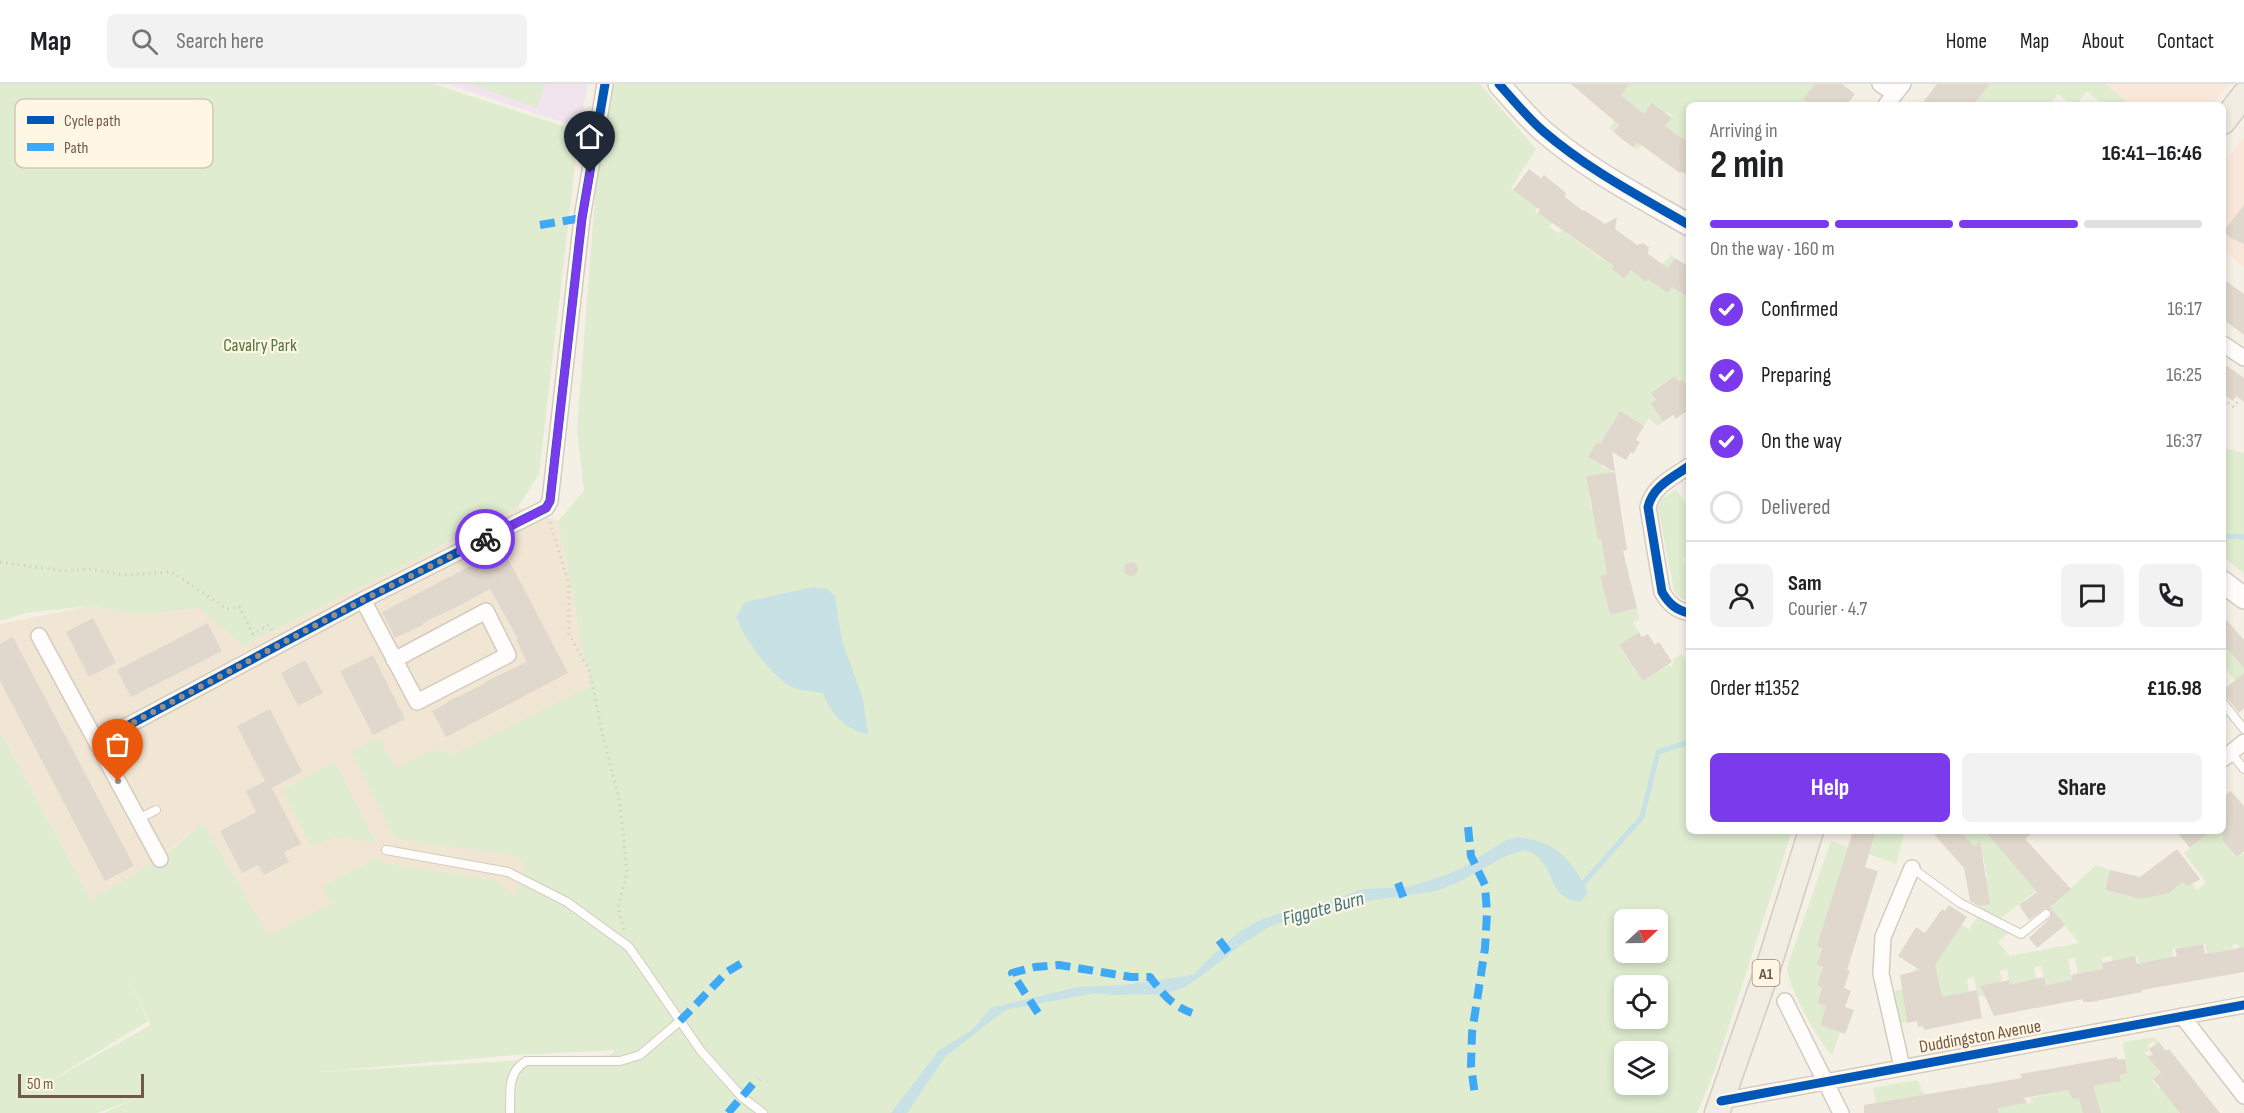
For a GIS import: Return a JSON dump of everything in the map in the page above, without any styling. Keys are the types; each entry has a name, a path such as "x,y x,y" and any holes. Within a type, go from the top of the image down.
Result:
{"main road":[{"path":"2226,118 2244,95"},
{"name":"A1","path":"1719,1107 1768,968 1809,834"}],"street":[{"path":"97,742 363,600 546,508 550,501 582,218 605,84"},
{"path":"1499,84 1526,115 1557,143 1608,179 1686,223"},
{"path":"1880,84 1894,94"},
{"path":"2226,346 2244,358"},
{"path":"1686,468 1657,488 1651,496 1648,507 1662,592 1667,601 1677,610 1686,612"},
{"path":"2226,584 2244,598"},
{"path":"363,600 394,660 417,702 508,655 486,611 394,660"},
{"path":"39,636 160,859"},
{"path":"2227,756 2244,742"},
{"path":"1902,1067 1881,974 1883,937 1912,868"},
{"path":"1785,1001 1841,1113"},
{"name":"Duddingston Avenue","path":"1719,1107 1825,1081 2244,1005"},
{"path":"2182,1016 2244,1096"}],"lane":[{"path":"2226,707 2244,729"},
{"path":"2227,756 2244,769"},
{"path":"138,819 156,810"},
{"path":"386,850 508,872 567,902 629,947 708,1059 742,1097 763,1113"},
{"path":"1912,868 1960,903 2021,934 2046,914"},
{"path":"510,1113 512,1078 515,1068 526,1061 620,1061 640,1055 680,1021"}],"path":[{"path":"2226,401 2234,407 2238,401"},
{"path":"546,508 569,584 569,634 590,672 620,803 627,873 618,907 629,947"},
{"path":"0,562 63,571 88,569 126,575 172,572 227,609 238,606 253,634 269,625 279,645"}],"shaded area":[{"path":"447,84 588,84 579,128"},
{"path":"2105,84 2229,84 2214,102 2127,102"},
{"path":"2244,137 2244,267 2226,252 2226,160"},
{"path":"518,507 558,521 590,686 463,809 525,864 515,897 314,1015 190,832 160,859 91,900 0,731 0,624 90,606 140,615 201,608 243,646"}],"green space":[{"name":"Cavalry Park","path":"0,84 433,84 579,131 539,474 518,507 243,646 201,608 140,615 90,606 26,613 0,621"},
{"path":"470,84 545,84 537,108"},
{"path":"610,84 1480,84 1536,149 1511,188 1530,203 1544,198 1535,211 1552,223 1549,227 1559,233 1568,221 1573,226 1567,234 1601,258 1619,261 1612,269 1624,279 1631,270 1646,281 1671,255 1675,258 1661,279 1686,295 1686,382 1682,379 1679,382 1675,376 1651,393 1656,401 1651,405 1663,422 1657,426 1649,418 1644,426 1620,411 1600,444 1602,468 1611,469 1611,473 1587,477 1591,510 1596,510 1598,539 1601,539 1609,574 1600,576 1610,615 1637,608 1639,619 1633,622 1639,632 1619,646 1643,681 1668,665 1672,667 1674,658 1682,654 1686,662 1686,834 1791,834 1713,1075 1697,1113 104,1113 137,1098 98,1113 0,1113 0,731 91,900 160,859 203,823 268,936 331,904 323,885 375,859 385,863 496,880 515,896 525,864 516,856 395,839 352,752 379,738 395,769 433,749 454,754 590,686 558,521 584,491 577,430 599,146","holes":["122,965 151,1025 45,1084 148,1021","615,1050 611,1055 320,1072 516,1055"]},
{"path":"1625,84 1831,84 1803,99 1806,102 1686,102 1686,141 1671,130 1666,136 1661,132 1673,116 1667,112 1637,150 1633,147 1661,110 1644,114 1633,106 1614,132 1609,129 1629,102 1621,95"},
{"path":"1990,84 2105,84 2125,100 2124,102 2100,102 2087,91 2080,102 2068,102 2058,94 2051,102 1975,102"},
{"path":"2226,449 2244,453 2244,573 2226,559"},
{"path":"1676,489 1686,504 1686,556 1683,558 1686,564 1686,601 1678,597 1674,590 1658,508 1661,500"},
{"path":"2226,647 2244,665 2244,692 2226,669"},
{"path":"335,762 376,843 336,837 311,846 282,790"},
{"path":"1875,834 1904,834 1896,864 1850,847 1870,851"},
{"path":"1963,834 1989,834 2036,891 2000,919 1979,908 1982,878 1987,877 1983,856"},
{"path":"2207,834 2224,834 2228,846 2236,857 2244,853 2244,947 2239,948 2238,944 2232,945 2233,948 2207,954 2205,944 2203,944 2172,949 2173,957 2139,964 2137,956 2119,959 2115,976 2111,956 2102,958 2103,969 2090,971 2079,982 2075,958 2068,959 2072,980 2046,985 2041,966 2034,967 2042,1007 2037,1008 2030,981 2010,985 2007,969 2000,971 2002,981 1995,983 1998,993 1978,997 1974,977 1967,979 1969,992 1904,1005 1907,1022 1898,1024 1891,992 1917,986 1914,972 1916,968 1919,969 1962,925 1969,929 1978,916 2009,933 1998,942 2010,956 2079,943 2050,907 2096,865 2110,870 2105,890 2132,897 2137,876 2147,878 2178,875 2187,887 2192,884 2197,890 2206,882 2184,853"},
{"path":"1831,841 1849,847 1816,965 1823,967 1817,985 1822,988 1817,1003 1826,1006 1820,1025 1840,1032 1832,1055 1819,1039 1805,1013 1792,987 1787,967"},
{"path":"2155,1037 2159,1042 2156,1044 2154,1041 2147,1046 2149,1050 2145,1053 2161,1073 2152,1080 2159,1089 2167,1082 2175,1106 2180,1113 1999,1113 1997,1102 2012,1106 2032,1102 2030,1098 2069,1090 2072,1099 2082,1097 2081,1088 2121,1081 2120,1073 2127,1073 2123,1042"},
{"path":"1917,1080 1930,1105 1876,1103 1873,1088"}],"water":[{"path":"813,587 827,589 835,596 842,641 863,699 868,734 852,729 840,720 830,708 823,693 795,688 779,678 757,654 736,617 745,602"},
{"path":"1518,837 1543,843 1562,854 1576,871 1588,893 1580,902 1562,895 1557,890 1544,864 1537,856 1525,850 1508,855 1457,883 1436,891 1368,901 1296,924 1284,922 1271,926 1242,944 1183,988 1165,994 1095,993 1005,1010 945,1057 907,1113 891,1113 939,1050 972,1030 991,1008 1077,987 1123,985 1193,975 1239,932 1260,920 1319,905 1363,889 1408,887 1431,880 1461,869 1506,840"}],"building":[{"path":"1571,84 1629,84 1621,95 1644,114 1652,103 1672,118 1665,126 1686,141 1686,174 1680,173 1637,142 1633,147 1623,140 1614,132 1619,125"},
{"path":"1815,84 1842,84 1855,94 1849,102 1807,102 1803,99"},
{"path":"1937,84 1990,84 1975,102 1923,102"},
{"path":"1529,169 1541,178 1544,175 1566,193 1565,197 1605,224 1617,217 1615,229 1637,245 1643,243 1649,247 1648,254 1668,268 1675,258 1686,265 1686,296 1672,287 1668,293 1648,279 1646,282 1631,270 1624,279 1612,269 1614,266 1538,213 1540,210 1513,190"},
{"path":"2244,205 2244,244 2226,234 2226,228"},
{"path":"2226,281 2244,294 2244,335 2226,321"},
{"path":"2226,365 2244,378 2244,402 2236,396 2233,401 2226,396"},
{"path":"1675,376 1679,382 1682,379 1686,384 1686,411 1676,419 1673,415 1663,422 1651,404 1656,400 1651,393"},
{"path":"1620,411 1644,426 1636,440 1640,442 1633,454 1631,452 1626,460 1612,452 1627,550 1623,551 1637,608 1610,615 1600,576 1607,574 1601,539 1598,539 1586,476 1615,472 1588,457 1597,442 1600,444"},
{"path":"503,549 568,673 446,737 432,711 527,662 516,640 518,639 490,589 395,638 382,612"},
{"path":"1128,562 1134,562 1138,569 1134,576 1128,576 1124,572 1124,566"},
{"path":"93,618 116,663 89,677 66,632"},
{"path":"2226,619 2244,640 2244,668 2226,647"},
{"path":"208,623 222,651 131,697 117,670"},
{"path":"1639,632 1642,637 1648,634 1655,645 1659,642 1672,662 1643,681 1619,645"},
{"path":"13,637 134,866 105,881 0,681 0,644"},
{"path":"373,655 405,719 373,735 340,671"},
{"path":"305,660 323,693 298,706 281,673"},
{"path":"2244,673 2244,708 2239,713 2226,698 2226,688"},
{"path":"270,709 302,772 272,788 301,844 284,852 289,862 264,875 258,865 242,873 220,831 256,812 246,791 265,781 237,726"},
{"path":"2231,791 2244,806 2244,851 2237,857 2223,841 2223,834 2226,834 2226,795"},
{"path":"1852,834 1875,834 1865,867 1878,871 1847,970 1850,971 1844,988 1851,991 1845,1007 1854,1010 1845,1034 1820,1025 1826,1006 1817,1003 1822,988 1817,985 1823,967 1816,965 1822,948 1817,946"},
{"path":"1934,834 1963,834 1974,846 1980,841 1990,904 1979,906 1970,901 1964,868"},
{"path":"1988,834 2031,834 2025,839 2071,889 2050,907 2065,925 2037,948 2029,938 2050,918 2051,911 2045,908 2029,920 2019,905 2037,892"},
{"path":"2178,834 2207,834 2190,848"},
{"path":"2177,849 2200,879 2187,887 2183,882 2169,893 2140,899 2105,890 2110,870 2140,877"},
{"path":"1949,905 1967,917 1935,965 1942,997 1977,990 1982,1018 1924,1030 1923,1026 1918,1027 1917,1021 1907,1023 1900,975 1920,970 1898,956 1916,927 1925,933 1942,909 1945,911"},
{"path":"2203,944 2205,954 2244,947 2244,972 2142,990 2142,992 2091,1002 2083,1002 2083,999 1994,1016 1980,986 2009,980 2010,985 2044,977 2046,985 2072,980 2071,975 2103,969 2102,963 2135,956 2137,964 2177,956 2175,949"},
{"path":"2159,1042 2166,1051 2169,1049 2220,1113 2180,1113 2153,1079 2161,1073 2147,1056 2153,1055 2149,1049"},
{"path":"2117,1057 2117,1060 2125,1059 2127,1073 2120,1075 2121,1081 2093,1086 2101,1113 2083,1113 2079,1098 2072,1099 2069,1090 2024,1098 2027,1103 1998,1108 1999,1113 1864,1113 1864,1105 2022,1078 2020,1074"}],"waterway":[{"name":"Figgate Burn","path":"2226,536 2244,537"},
{"name":"Figgate Burn","path":"1579,888 1642,817 1658,752 1686,743"}],"marked path":[{"path":"540,225 582,218"},
{"path":"1468,827 1471,856 1485,885 1487,913 1485,948 1472,1033 1471,1065 1475,1096"},
{"path":"1398,883 1404,899"},
{"path":"1219,940 1228,952"},
{"path":"680,1021 727,972 745,961"},
{"path":"1038,1013 1012,973 1035,967 1059,965 1131,977 1150,977 1173,1003 1192,1013"},
{"path":"728,1113 758,1078"}],"cycle path":[{"path":"97,742 363,600 546,508 550,501 582,218 605,84"},
{"path":"1499,84 1531,120 1577,158 1686,223"},
{"path":"1686,468 1654,493 1648,507 1662,592 1673,606 1686,612"},
{"path":"1721,1101 2244,1005"}],"way so far":[{"path":"118,781 97,742 363,600 485,539"}],"route":[{"path":"485,539 546,508 550,501 582,218 590,173"}]}
